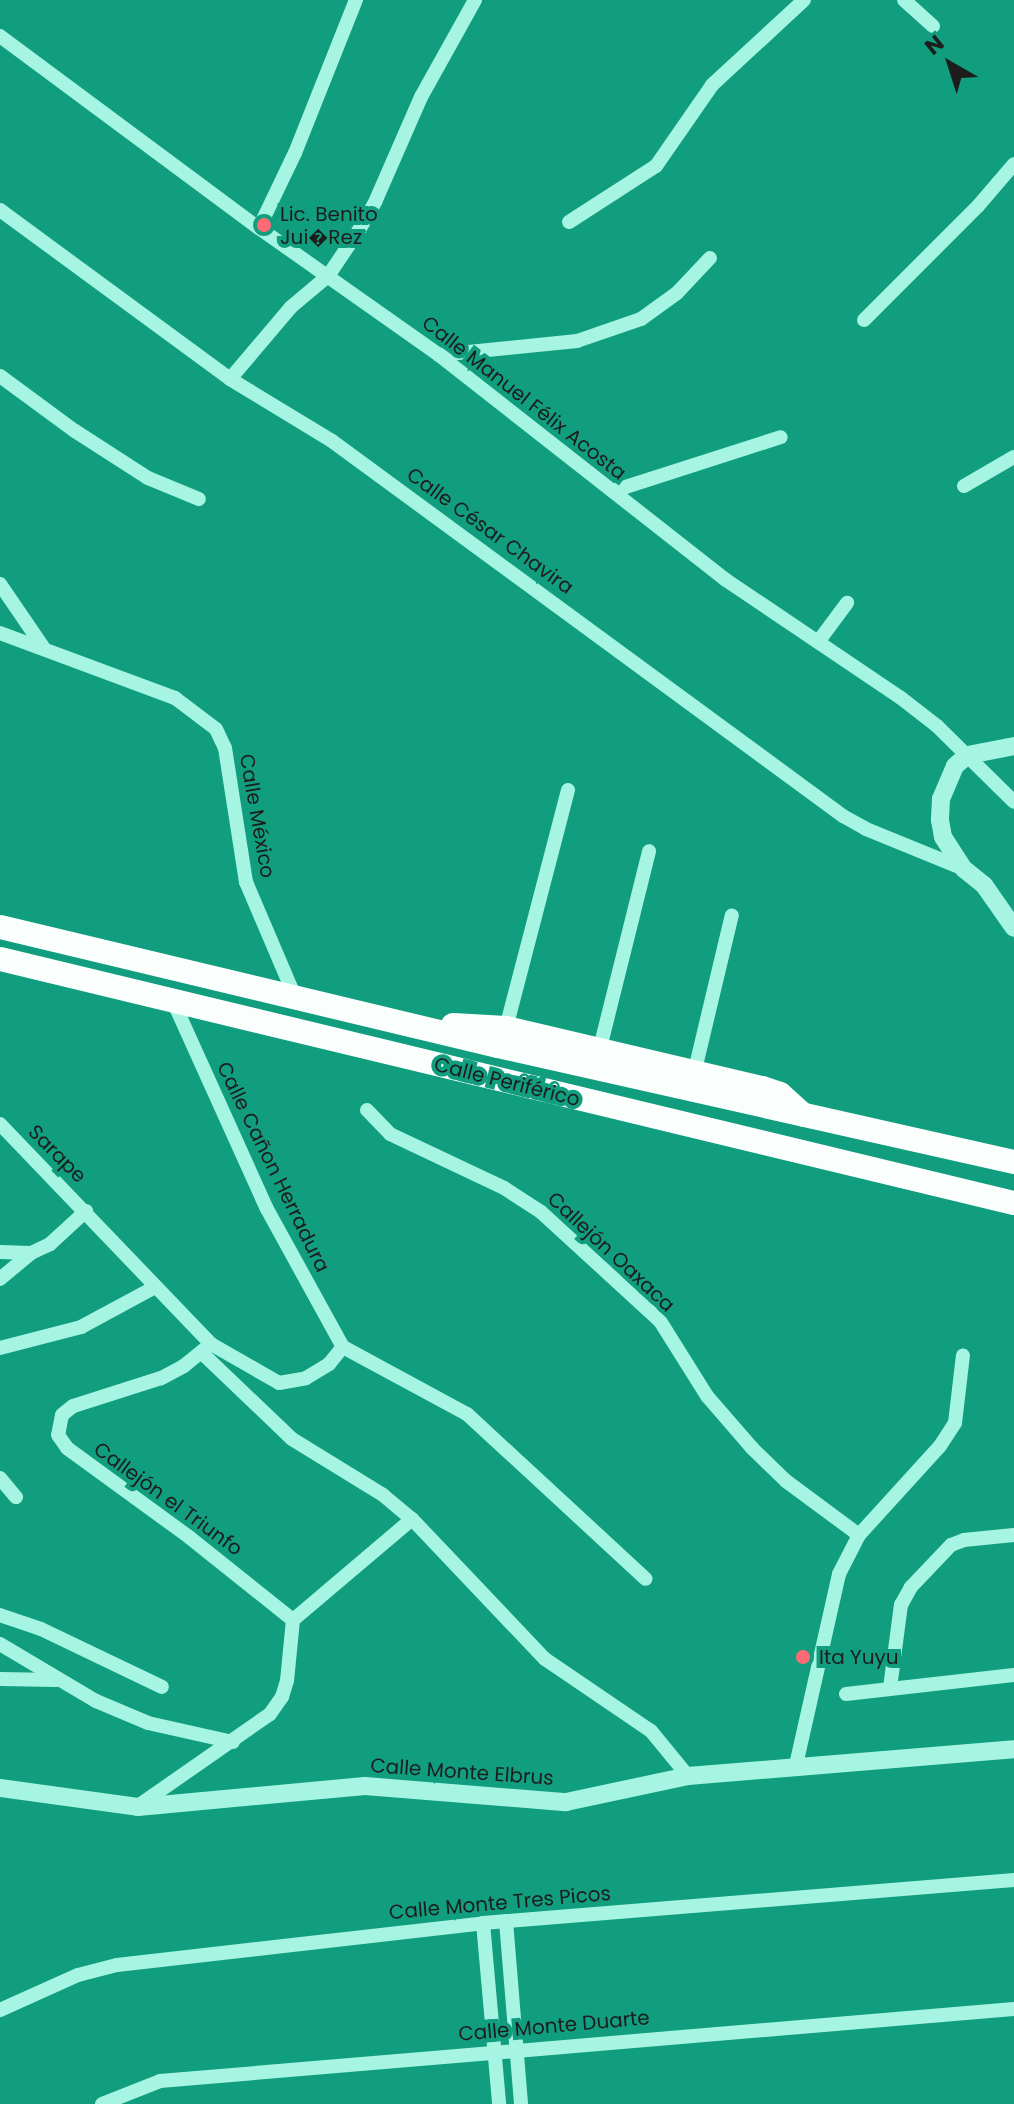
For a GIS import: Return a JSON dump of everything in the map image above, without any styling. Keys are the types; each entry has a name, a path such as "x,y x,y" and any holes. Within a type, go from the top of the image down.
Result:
{"highway":[{"name":"Calle Periférico","path":"0,927 805,1117 1014,1162"},
{"name":"Calle Periférico","path":"0,959 1014,1203"},
{"path":"439,1032 467,1023 506,1028 780,1094 805,1117"}],"street":[{"path":"259,228 295,153 356,0"},
{"path":"230,379 291,307 328,276 376,200 421,97 475,0"},
{"path":"904,0 933,26"},
{"path":"569,222 656,166 712,85 800,1"},
{"name":"Calle Manuel Félix Acosta","path":"0,36 259,228 439,355 726,580 901,698 968,755 1014,802"},
{"path":"864,320 978,206 1014,164"},
{"name":"Calle César Chavira","path":"0,210 230,379 332,441 843,816 866,829 964,869"},
{"path":"439,355 577,341 641,319 677,293 710,258"},
{"path":"0,376 75,431 148,478 199,499"},
{"path":"613,491 781,437"},
{"path":"964,486 1014,457"},
{"path":"0,584 43,647"},
{"path":"818,642 847,603"},
{"name":"Calle México","path":"0,633 175,698 216,729 225,748 246,882 295,997"},
{"path":"1014,746 968,755 955,766 941,799 940,820 943,837 964,869 984,885 1014,928"},
{"path":"506,1028 568,790"},
{"path":"599,1052 649,851"},
{"path":"694,1074 732,915"},
{"name":"Calle Cañon Herradura","path":"173,1001 267,1209 343,1347"},
{"name":"Callejón Oaxaca","path":"367,1110 390,1134 504,1188 541,1212 660,1321 707,1396 752,1448 786,1481 859,1535"},
{"name":"Sarape","path":"0,1124 86,1211 207,1349"},
{"path":"0,1279 31,1253 50,1244 86,1211"},
{"path":"0,1252 31,1253"},
{"path":"0,1348 81,1327 155,1287"},
{"path":"207,1349 279,1383 292,1383 329,1364 343,1347 467,1414 646,1579"},
{"path":"207,1349 292,1439 383,1495 412,1519 545,1659 651,1731 688,1776"},
{"name":"Callejón el Triunfo","path":"207,1349 161,1378 73,1406 62,1415 58,1435 78,1457 189,1537 293,1620"},
{"path":"796,1765 839,1574 859,1535 940,1446 955,1423 963,1355"},
{"path":"0,1478 16,1497"},
{"path":"138,1807 257,1726 282,1697 293,1620 412,1519"},
{"path":"890,1688 901,1605 911,1587 951,1545 964,1540 1014,1535"},
{"path":"0,1615 41,1629 162,1687"},
{"path":"0,1644 96,1701 148,1723 233,1742"},
{"path":"846,1694 1014,1675"},
{"path":"0,1679 58,1680"},
{"name":"Calle Monte Elbrus","path":"0,1788 138,1807 365,1786 566,1802 688,1776 1014,1749"},
{"name":"Calle Monte Tres Picos","path":"0,2010 78,1975 117,1965 483,1923 1014,1880"},
{"path":"506,1921 521,2104"},
{"path":"483,1923 499,2104"},
{"name":"Calle Monte Duarte","path":"102,2104 160,2081 517,2048 1014,2009"}],"place":[{"name":"Lic. Benito Jui�Rez","path":"264,225"},
{"name":"Ita Yuyu","path":"803,1657"}]}
